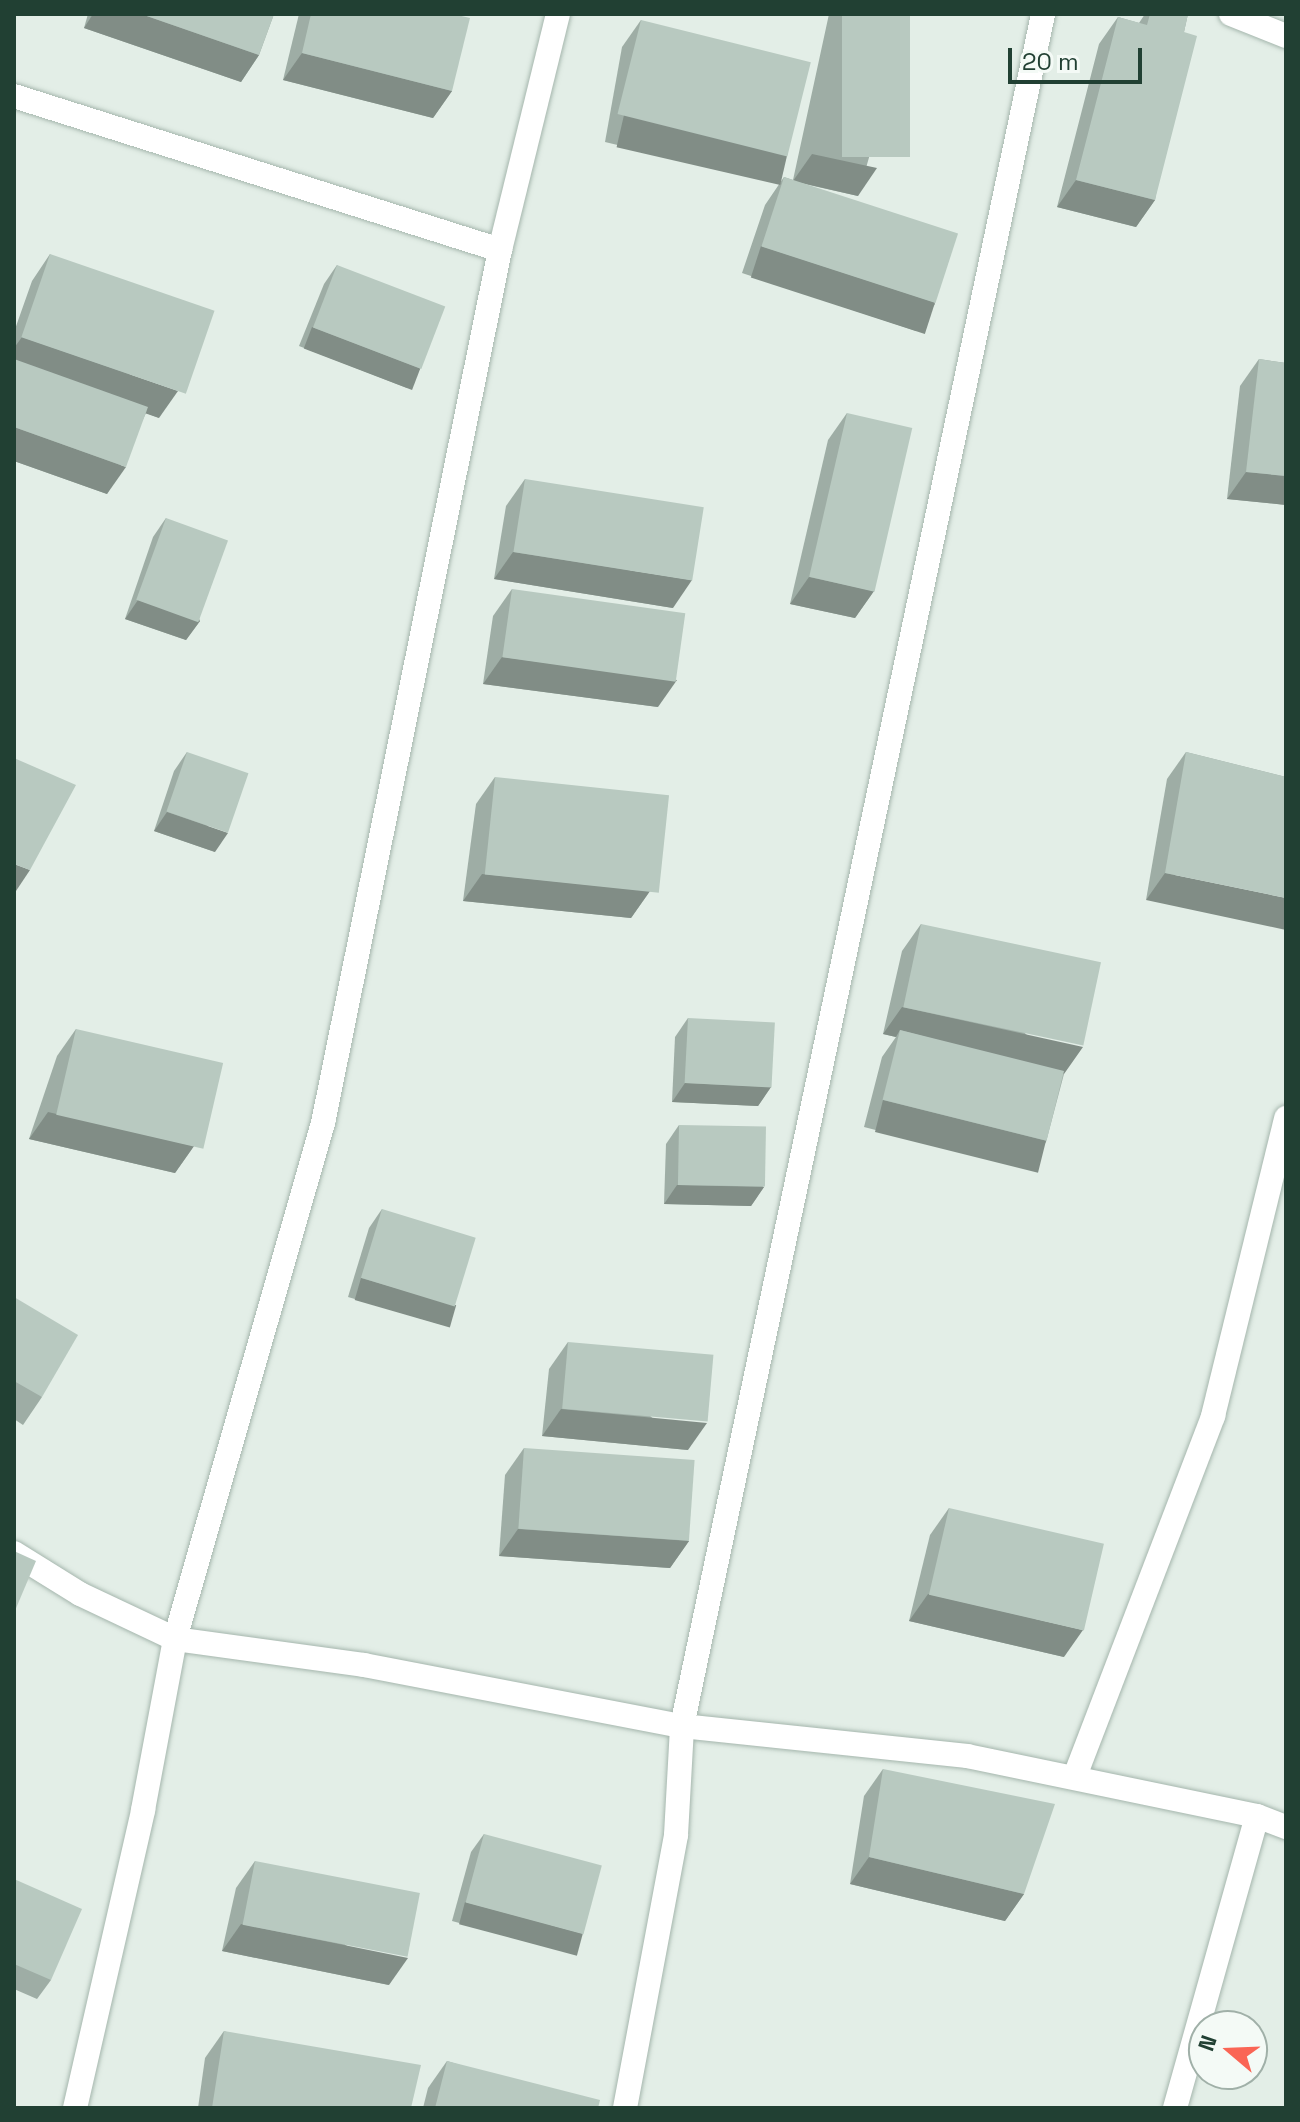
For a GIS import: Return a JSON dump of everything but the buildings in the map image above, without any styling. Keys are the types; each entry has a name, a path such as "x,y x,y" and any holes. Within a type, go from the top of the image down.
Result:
{"street":[{"path":"75,2108 143,1810 175,1639 323,1123 500,250 558,14"},
{"path":"625,2108 676,1835 682,1726 1043,14"},
{"path":"1231,14 1286,36"},
{"path":"14,96 500,250"},
{"path":"1075,1776 1213,1416 1286,1118"},
{"path":"14,1553 80,1594 175,1639 364,1665 682,1726 967,1756 1257,1816 1286,1827"},
{"path":"1175,2108 1257,1816"}]}
